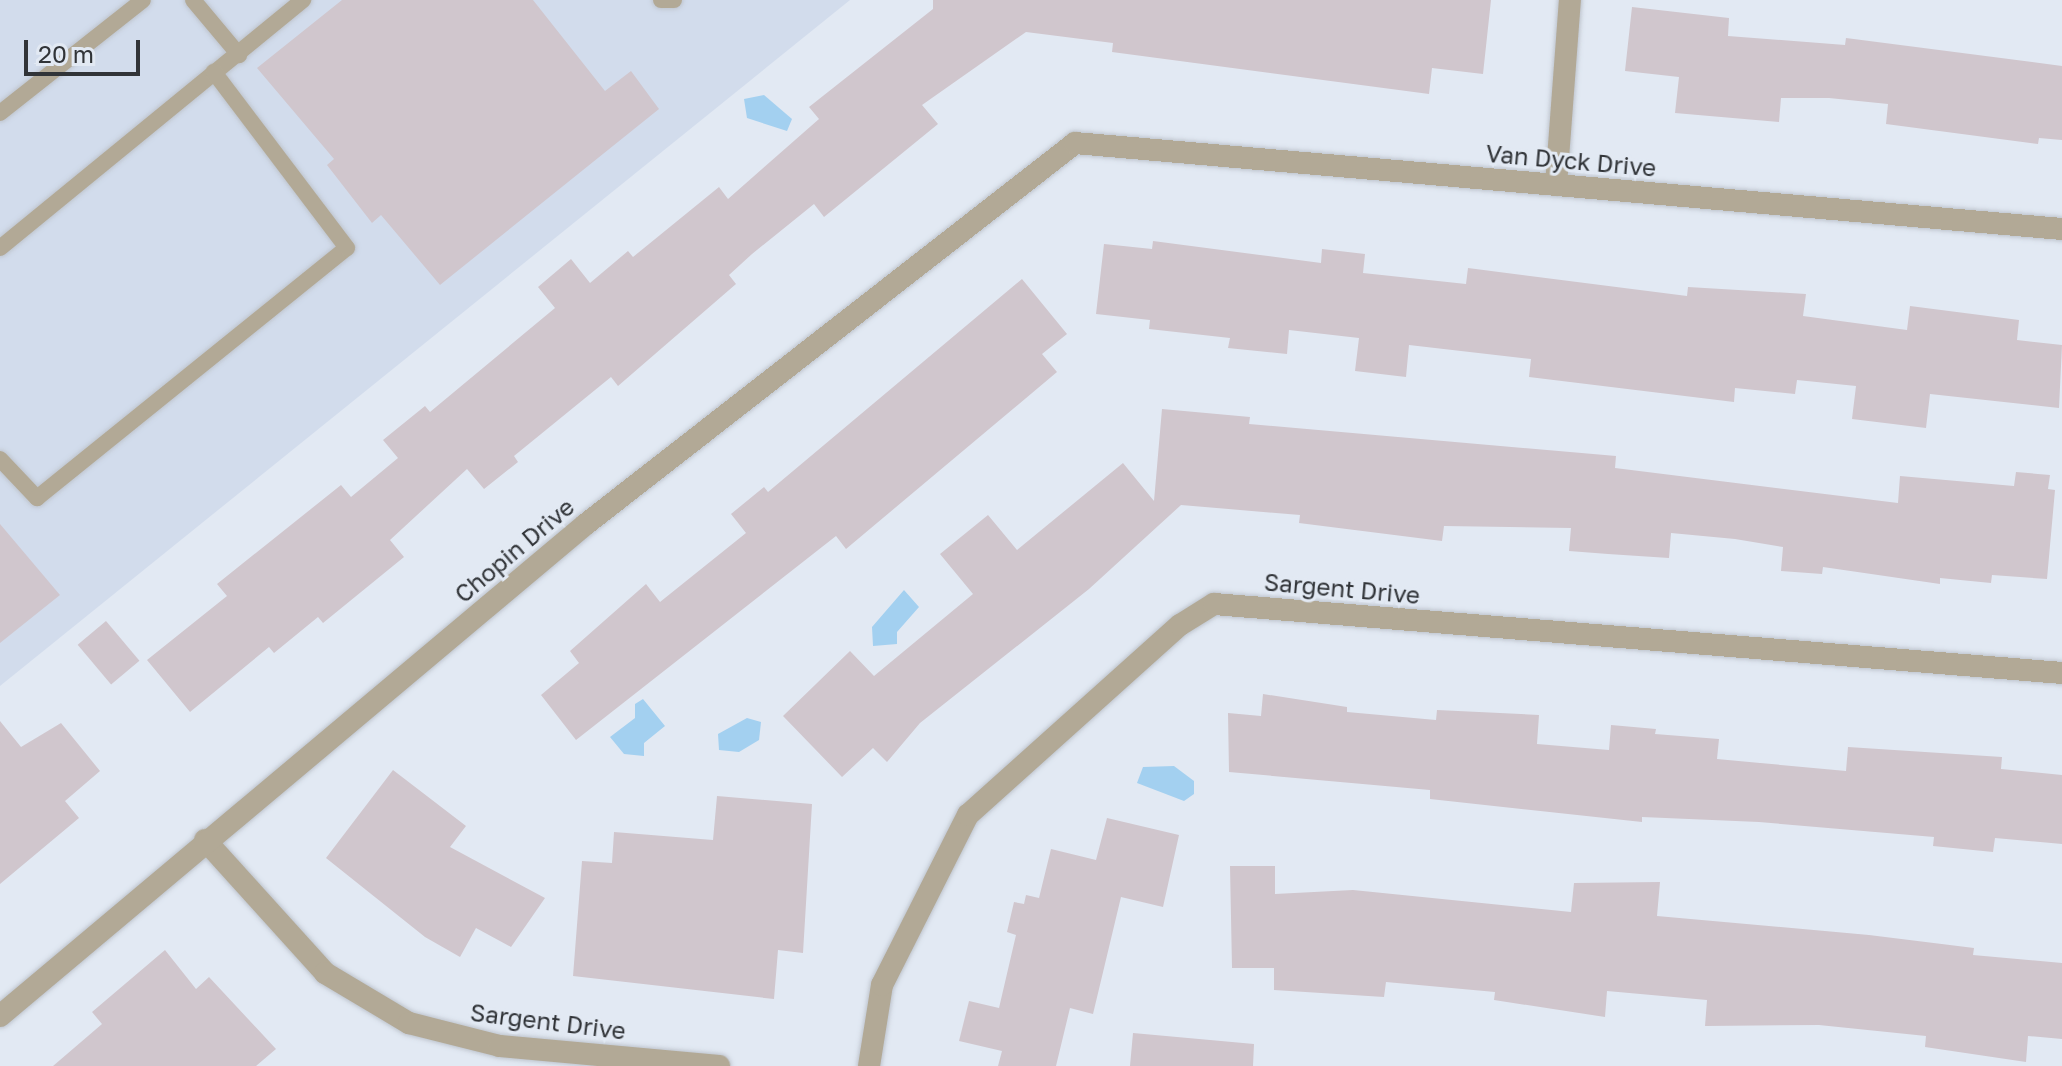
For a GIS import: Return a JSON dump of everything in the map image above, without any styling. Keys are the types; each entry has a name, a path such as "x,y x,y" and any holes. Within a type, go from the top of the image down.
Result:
{"street":[{"path":"1556,185 1570,0"},
{"name":"Van Dyck Drive","path":"1075,143 2062,229"},
{"name":"Chopin Drive","path":"0,1016 205,840 586,524 1075,143"},
{"name":"Sargent Drive","path":"869,1066 882,985 968,815 1180,625 1214,604 2062,673"},
{"name":"Sargent Drive","path":"205,840 325,973 409,1023 500,1046 719,1066"}],"lane":[{"path":"0,113 143,0"},
{"path":"193,0 239,55"},
{"path":"0,248 303,0"},
{"path":"661,0 674,0"},
{"path":"0,459 37,498 347,248 214,72"}],"shaded area":[{"path":"0,0 850,0 0,686"}],"water":[{"path":"764,95 792,119 787,131 747,118 744,99"},
{"path":"904,590 919,607 897,632 897,644 873,646 872,627"},
{"path":"643,699 665,726 644,743 644,756 624,754 610,737 635,718 635,704"},
{"path":"747,718 761,722 759,740 739,752 719,750 718,734"},
{"path":"1174,766 1194,781 1194,794 1184,801 1137,783 1143,767"}],"building":[{"path":"342,0 533,0 605,91 631,71 659,109 440,285 381,215 372,223 327,165 334,159 257,68"},
{"path":"933,0 1491,0 1483,74 1432,68 1429,94 1112,52 1113,43 1026,32 922,105 938,124 824,217 814,204 752,254 729,275 736,284 618,386 611,377 514,456 518,462 484,489 467,469 390,540 404,557 323,623 318,617 274,653 269,647 190,712 147,660 227,596 217,584 341,485 351,497 398,458 383,440 425,406 430,412 555,308 538,287 571,259 590,283 628,251 633,257 719,187 728,199 819,119 809,107 933,9"},
{"path":"1632,7 1729,18 1728,36 1845,45 1846,38 2062,66 2062,140 2039,138 2038,144 1886,124 1888,104 1829,98 1781,98 1779,122 1675,113 1679,77 1625,71"},
{"path":"1153,241 1321,263 1322,249 1365,254 1363,273 1466,284 1468,268 1687,296 1688,287 1806,294 1803,316 1907,330 1910,306 2019,320 2017,340 2062,345 2059,408 1930,394 1926,428 1852,419 1856,386 1797,380 1795,394 1735,388 1734,402 1529,377 1531,359 1409,345 1406,377 1355,371 1359,338 1289,330 1287,354 1228,348 1230,338 1149,329 1150,320 1096,314 1104,244 1152,249"},
{"path":"1022,279 1067,334 1042,354 1057,372 846,549 836,536 576,740 541,695 579,663 570,651 646,584 660,602 746,533 731,514 764,487 768,492"},
{"path":"1162,409 1250,417 1249,424 1616,456 1615,468 1898,503 1900,476 2014,486 2016,472 2050,475 2048,489 2055,490 2047,579 1992,575 1991,583 1940,578 1940,584 1823,567 1822,574 1781,571 1783,547 1735,539 1671,533 1669,558 1569,551 1571,528 1444,526 1442,541 1299,523 1300,515 1181,505 1089,589 920,723 887,762 873,748 842,777 783,716 850,651 874,676 973,594 940,554 988,515 1017,550 1123,463 1154,501"},
{"path":"0,524 60,595 0,643"},
{"path":"106,621 139,661 111,685 78,645"},
{"path":"1263,694 1347,707 1347,712 1436,720 1437,710 1539,715 1537,744 1609,750 1611,725 1656,729 1655,734 1719,739 1717,759 1846,771 1848,747 2002,757 2001,769 2062,775 2062,844 1995,838 1993,852 1933,846 1934,837 1759,822 1642,817 1642,822 1430,799 1430,790 1229,772 1228,713 1261,716"},
{"path":"0,721 21,747 61,723 100,771 65,801 79,818 0,884"},
{"path":"393,770 466,826 450,847 545,898 511,947 476,928 460,957 425,937 326,858"},
{"path":"717,796 812,804 803,953 778,950 774,999 573,976 582,861 612,863 614,832 713,840"},
{"path":"1107,818 1179,835 1163,907 1121,897 1093,1014 1070,1008 1056,1066 998,1066 1002,1051 959,1041 969,1001 999,1008 1016,935 1007,932 1014,902 1024,904 1026,895 1039,898 1051,849 1096,860"},
{"path":"1230,866 1275,866 1275,894 1353,890 1571,912 1574,883 1660,882 1657,916 1869,935 1974,948 1973,955 2062,963 2062,1039 2028,1036 2026,1062 1925,1047 1926,1036 1819,1025 1705,1026 1707,1000 1607,991 1605,1017 1494,1000 1495,992 1386,982 1384,997 1274,990 1274,968 1232,968"},
{"path":"165,950 196,989 209,977 276,1049 256,1066 53,1066 102,1024 92,1012"},
{"path":"1133,1033 1254,1044 1253,1066 1130,1066"}]}
